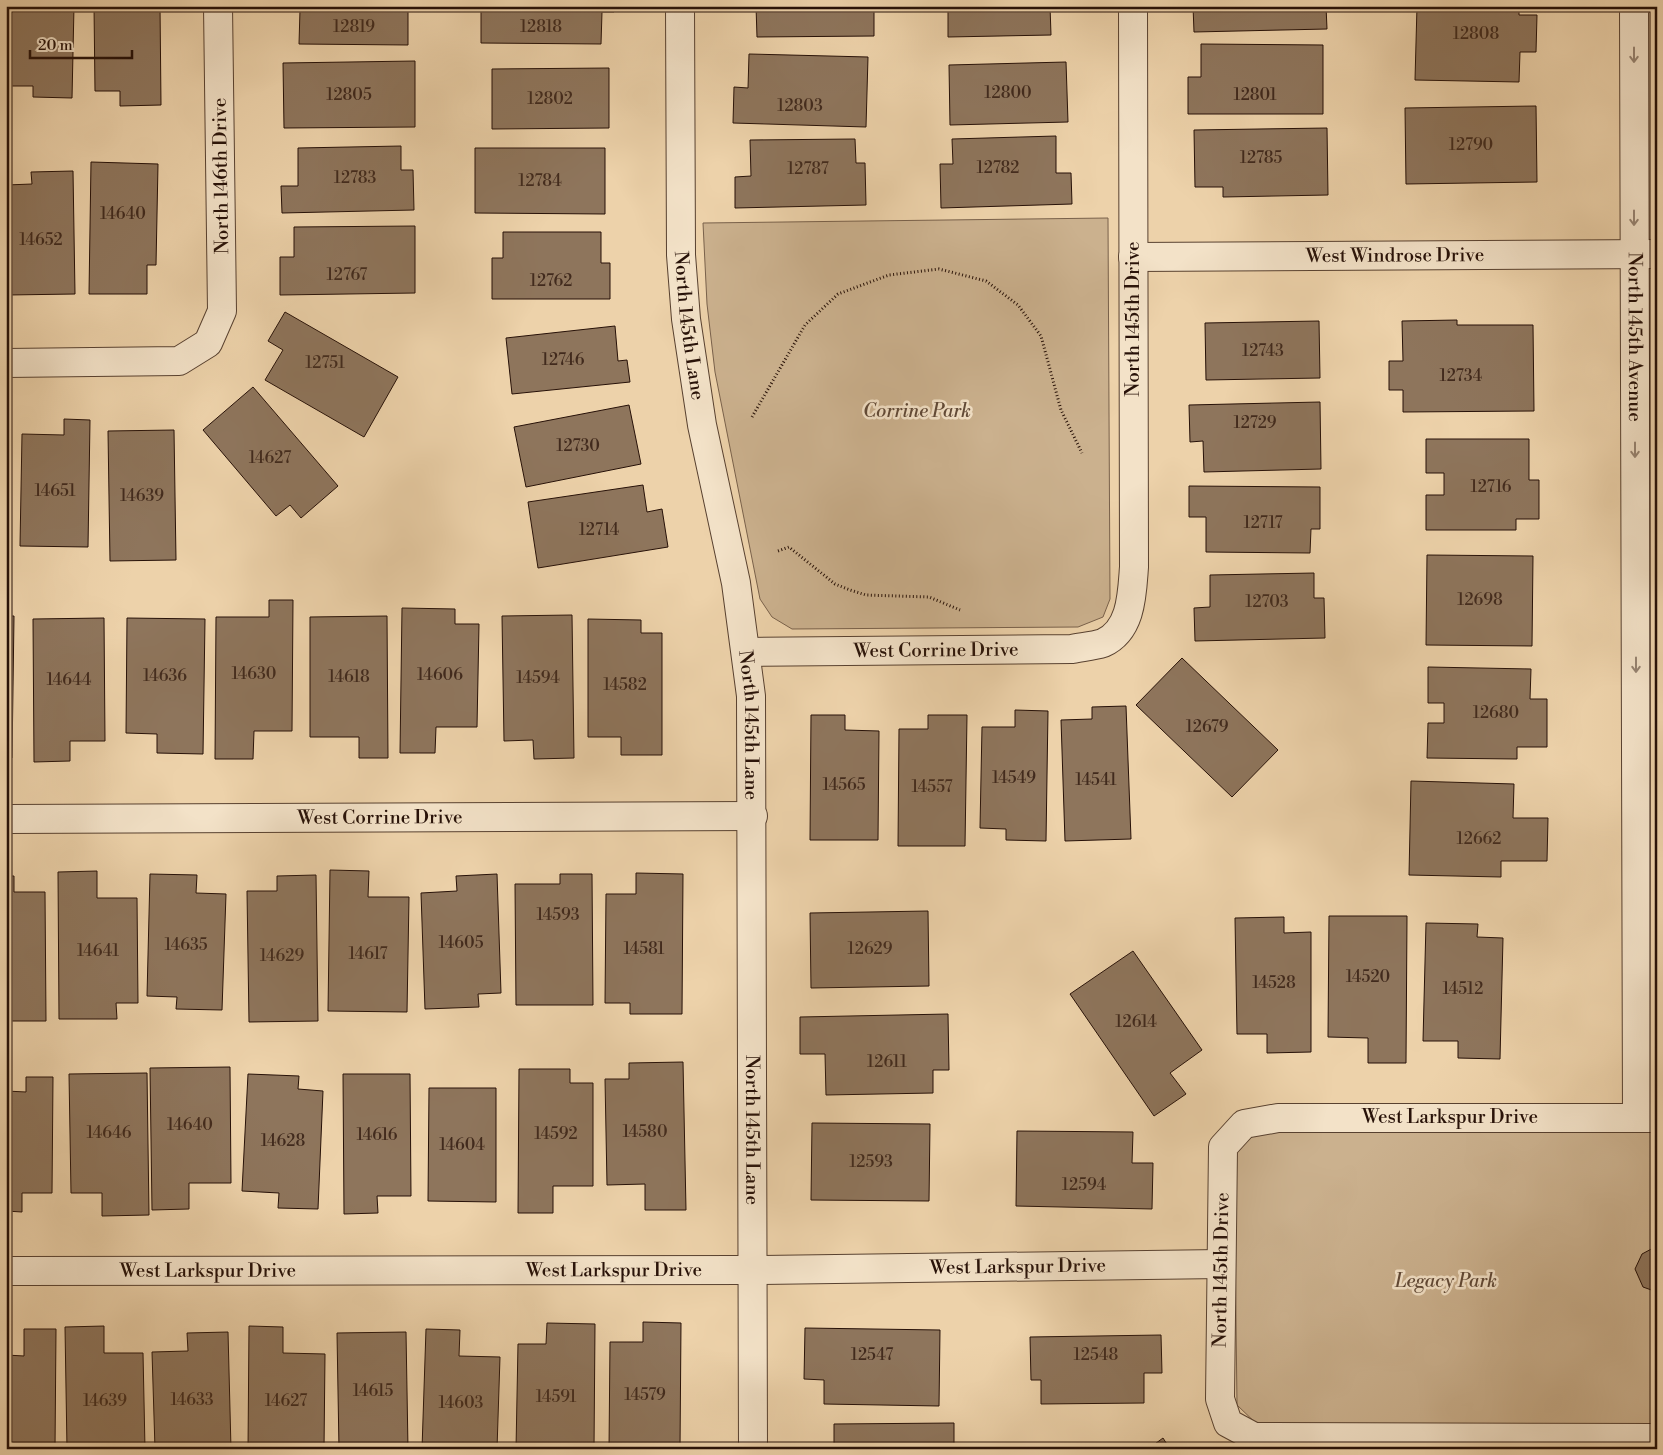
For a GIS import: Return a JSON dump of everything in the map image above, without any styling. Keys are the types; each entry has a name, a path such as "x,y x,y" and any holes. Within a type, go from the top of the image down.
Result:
{"street":[{"name":"North 146th Drive","path":"6,363 178,361 208,343 222,311 218,6"},
{"name":"North 145th Lane","path":"680,6 681,254 686,319 702,425 736,583 747,652 751,696 753,816 753,1449"},
{"name":"North 145th Drive","path":"1118,629 1130,609 1134,567 1133,6"},
{"name":"North 145th Avenue","path":"1634,6 1645,254 1647,1118"},
{"name":"West Windrose Drive","path":"1133,257 1645,254"},
{"name":"West Corrine Drive","path":"747,652 1072,649 1104,642 1118,629"},
{"name":"West Corrine Drive","path":"6,819 753,816"},
{"name":"West Larkspur Drive","path":"1244,1124 1278,1118 1647,1118"},
{"name":"North 145th Drive","path":"1244,1124 1222,1146 1220,1399 1228,1423 1254,1437 1503,1444"},
{"name":"West Larkspur Drive","path":"6,1271 754,1270 1221,1264"},
{"path":"1503,1444 1657,1438"}],"path":[{"path":"752,417 805,325 838,294 890,275 939,269 986,280 1018,305 1041,336 1061,410 1082,453"},
{"path":"778,551 789,547 835,584 850,590 866,595 929,597 960,610"}],"green space":[{"name":"Corrine Park","path":"1108,218 1110,599 1103,617 1078,627 792,629 772,617 760,599 715,372 707,304 703,223"},
{"name":"Legacy Park","path":"1258,1132 1657,1132 1657,1430 1264,1431 1237,1405 1234,1152"}],"building":[{"path":"7,6 74,6 72,98 33,97 33,86 6,86"},
{"path":"94,6 160,6 161,105 120,106 120,91 95,91"},
{"path":"279,6 408,6 408,45 299,44 300,10 279,10"},
{"path":"481,6 614,6 614,12 602,12 601,44 481,43"},
{"path":"756,6 874,6 874,36 757,37"},
{"path":"936,6 1050,6 1051,35 948,37 948,10 936,11"},
{"path":"1193,6 1326,6 1327,29 1194,32"},
{"path":"1417,6 1519,6 1519,15 1537,15 1536,52 1520,52 1519,82 1415,80"},
{"path":"1201,44 1323,45 1323,114 1188,114 1188,77 1201,77"},
{"path":"749,54 868,57 866,127 733,123 734,87 748,88"},
{"path":"415,61 415,127 284,128 283,63"},
{"path":"1066,62 1068,122 950,125 949,65"},
{"path":"609,68 609,128 492,129 492,69"},
{"path":"1536,106 1537,182 1406,184 1405,108"},
{"path":"1327,128 1328,195 1223,197 1223,187 1195,187 1194,130"},
{"path":"1056,136 1056,173 1071,173 1072,204 941,208 940,164 953,164 952,139"},
{"path":"855,139 856,163 865,163 866,205 735,208 735,177 751,176 750,140"},
{"path":"401,146 401,170 413,170 414,210 282,213 281,186 298,186 298,148"},
{"path":"475,148 605,148 605,214 475,213"},
{"path":"91,162 158,164 156,265 147,265 147,294 89,294"},
{"path":"73,171 75,294 8,295 6,185 32,184 31,172"},
{"path":"415,226 415,293 280,295 280,257 294,257 294,227"},
{"path":"503,232 601,232 601,263 610,263 610,299 492,299 492,258 503,258"},
{"path":"285,312 398,377 364,437 265,380 283,350 268,341"},
{"path":"1457,320 1457,325 1533,325 1534,411 1403,412 1403,390 1389,390 1389,361 1403,361 1402,321"},
{"path":"1319,321 1320,378 1206,380 1205,323"},
{"path":"615,326 618,361 627,360 630,382 512,394 506,338"},
{"path":"253,387 338,486 301,518 290,505 276,516 203,430"},
{"path":"1320,402 1321,469 1204,472 1203,441 1190,442 1189,405"},
{"path":"629,405 641,464 526,487 514,427"},
{"path":"64,419 90,420 88,547 20,546 22,434 64,435"},
{"path":"174,430 176,560 110,561 108,431"},
{"path":"1426,439 1529,439 1529,480 1539,480 1539,519 1516,519 1516,530 1426,530 1426,495 1444,495 1444,473 1426,473"},
{"path":"643,485 647,512 662,509 668,547 538,568 528,502"},
{"path":"1189,486 1320,487 1320,529 1311,529 1310,553 1206,552 1206,517 1189,517"},
{"path":"1427,555 1533,556 1532,646 1426,645"},
{"path":"1314,573 1314,598 1324,598 1325,638 1195,641 1194,608 1210,607 1210,575"},
{"path":"269,600 293,600 292,731 254,731 253,759 215,759 216,617 269,617"},
{"path":"402,608 455,609 455,624 479,624 477,727 436,727 435,753 400,753"},
{"path":"572,615 574,758 534,759 533,740 504,741 502,616"},
{"path":"6,616 14,616 12,758 6,758"},
{"path":"387,616 388,758 359,758 359,737 310,737 310,617"},
{"path":"104,618 105,741 70,741 70,761 34,762 33,619"},
{"path":"127,618 205,619 203,754 157,753 157,734 126,733"},
{"path":"588,619 641,620 641,633 662,633 662,755 621,755 621,737 588,737"},
{"path":"1182,658 1278,750 1232,797 1136,705"},
{"path":"1428,667 1531,669 1530,699 1547,699 1547,747 1517,747 1517,759 1427,758 1428,723 1444,723 1444,703 1428,703"},
{"path":"1126,706 1131,839 1065,841 1061,720 1092,719 1092,707"},
{"path":"1015,710 1048,711 1046,841 1006,840 1006,829 980,828 982,727 1015,727"},
{"path":"811,715 845,715 845,730 879,731 878,840 810,840"},
{"path":"928,715 967,715 965,846 898,846 899,729 928,729"},
{"path":"1411,781 1514,784 1513,818 1548,818 1547,861 1501,861 1501,877 1409,875"},
{"path":"330,870 369,871 368,897 409,897 407,1012 328,1011"},
{"path":"97,871 97,898 137,898 138,1003 116,1003 117,1019 59,1019 58,872"},
{"path":"636,873 683,874 682,1014 630,1014 630,1003 605,1003 606,894 636,894"},
{"path":"150,874 197,875 196,893 226,894 222,1010 176,1009 177,997 147,996"},
{"path":"497,874 501,993 478,994 479,1007 425,1009 421,893 457,891 456,876"},
{"path":"560,874 592,874 593,1005 516,1005 515,884 560,884"},
{"path":"316,875 318,1021 249,1022 247,891 277,891 277,876"},
{"path":"6,876 14,876 14,892 45,892 46,1021 6,1021"},
{"path":"928,911 929,986 811,988 810,913"},
{"path":"1329,916 1407,916 1406,1063 1368,1063 1368,1038 1328,1037"},
{"path":"1284,917 1284,933 1311,932 1311,1052 1267,1053 1267,1034 1237,1034 1235,918"},
{"path":"1426,923 1478,924 1477,937 1503,938 1500,1059 1458,1058 1458,1041 1423,1041"},
{"path":"1133,951 1202,1050 1170,1073 1186,1094 1154,1116 1070,994"},
{"path":"948,1014 949,1070 933,1070 933,1093 826,1095 825,1054 800,1054 800,1017"},
{"path":"683,1062 686,1210 645,1210 645,1184 607,1185 605,1079 629,1079 629,1063"},
{"path":"230,1067 231,1183 189,1183 189,1209 152,1210 150,1068"},
{"path":"519,1069 570,1069 570,1083 593,1083 593,1186 553,1186 553,1213 518,1213"},
{"path":"147,1073 149,1215 102,1216 102,1193 71,1193 69,1074"},
{"path":"248,1074 299,1076 298,1089 323,1091 318,1209 278,1208 279,1193 242,1191"},
{"path":"343,1074 410,1074 411,1196 377,1196 378,1213 344,1214"},
{"path":"26,1077 53,1077 52,1193 22,1193 22,1212 6,1211 6,1091 26,1092"},
{"path":"429,1088 496,1088 496,1202 428,1201"},
{"path":"812,1123 930,1124 929,1201 811,1200"},
{"path":"1017,1131 1133,1132 1132,1163 1153,1163 1152,1209 1016,1206"},
{"path":"1657,1246 1657,1292 1643,1287 1635,1269 1642,1254"},
{"path":"643,1322 681,1323 680,1449 609,1449 610,1342 643,1342"},
{"path":"547,1323 595,1324 594,1449 516,1449 518,1344 546,1344"},
{"path":"104,1326 104,1353 143,1353 145,1449 67,1449 65,1327"},
{"path":"249,1326 283,1327 283,1353 325,1354 324,1449 248,1449"},
{"path":"805,1328 940,1330 939,1406 824,1404 824,1380 804,1379"},
{"path":"24,1329 56,1329 55,1449 6,1449 6,1355 24,1356"},
{"path":"426,1329 460,1330 459,1356 500,1357 497,1449 422,1449"},
{"path":"228,1332 231,1449 155,1449 152,1352 188,1351 187,1333"},
{"path":"406,1332 408,1449 339,1449 337,1333"},
{"path":"1161,1335 1162,1373 1144,1373 1144,1403 1041,1404 1041,1380 1031,1380 1030,1337"},
{"path":"954,1423 954,1449 834,1449 834,1424"},
{"path":"1163,1438 1170,1449 1148,1449"}]}
